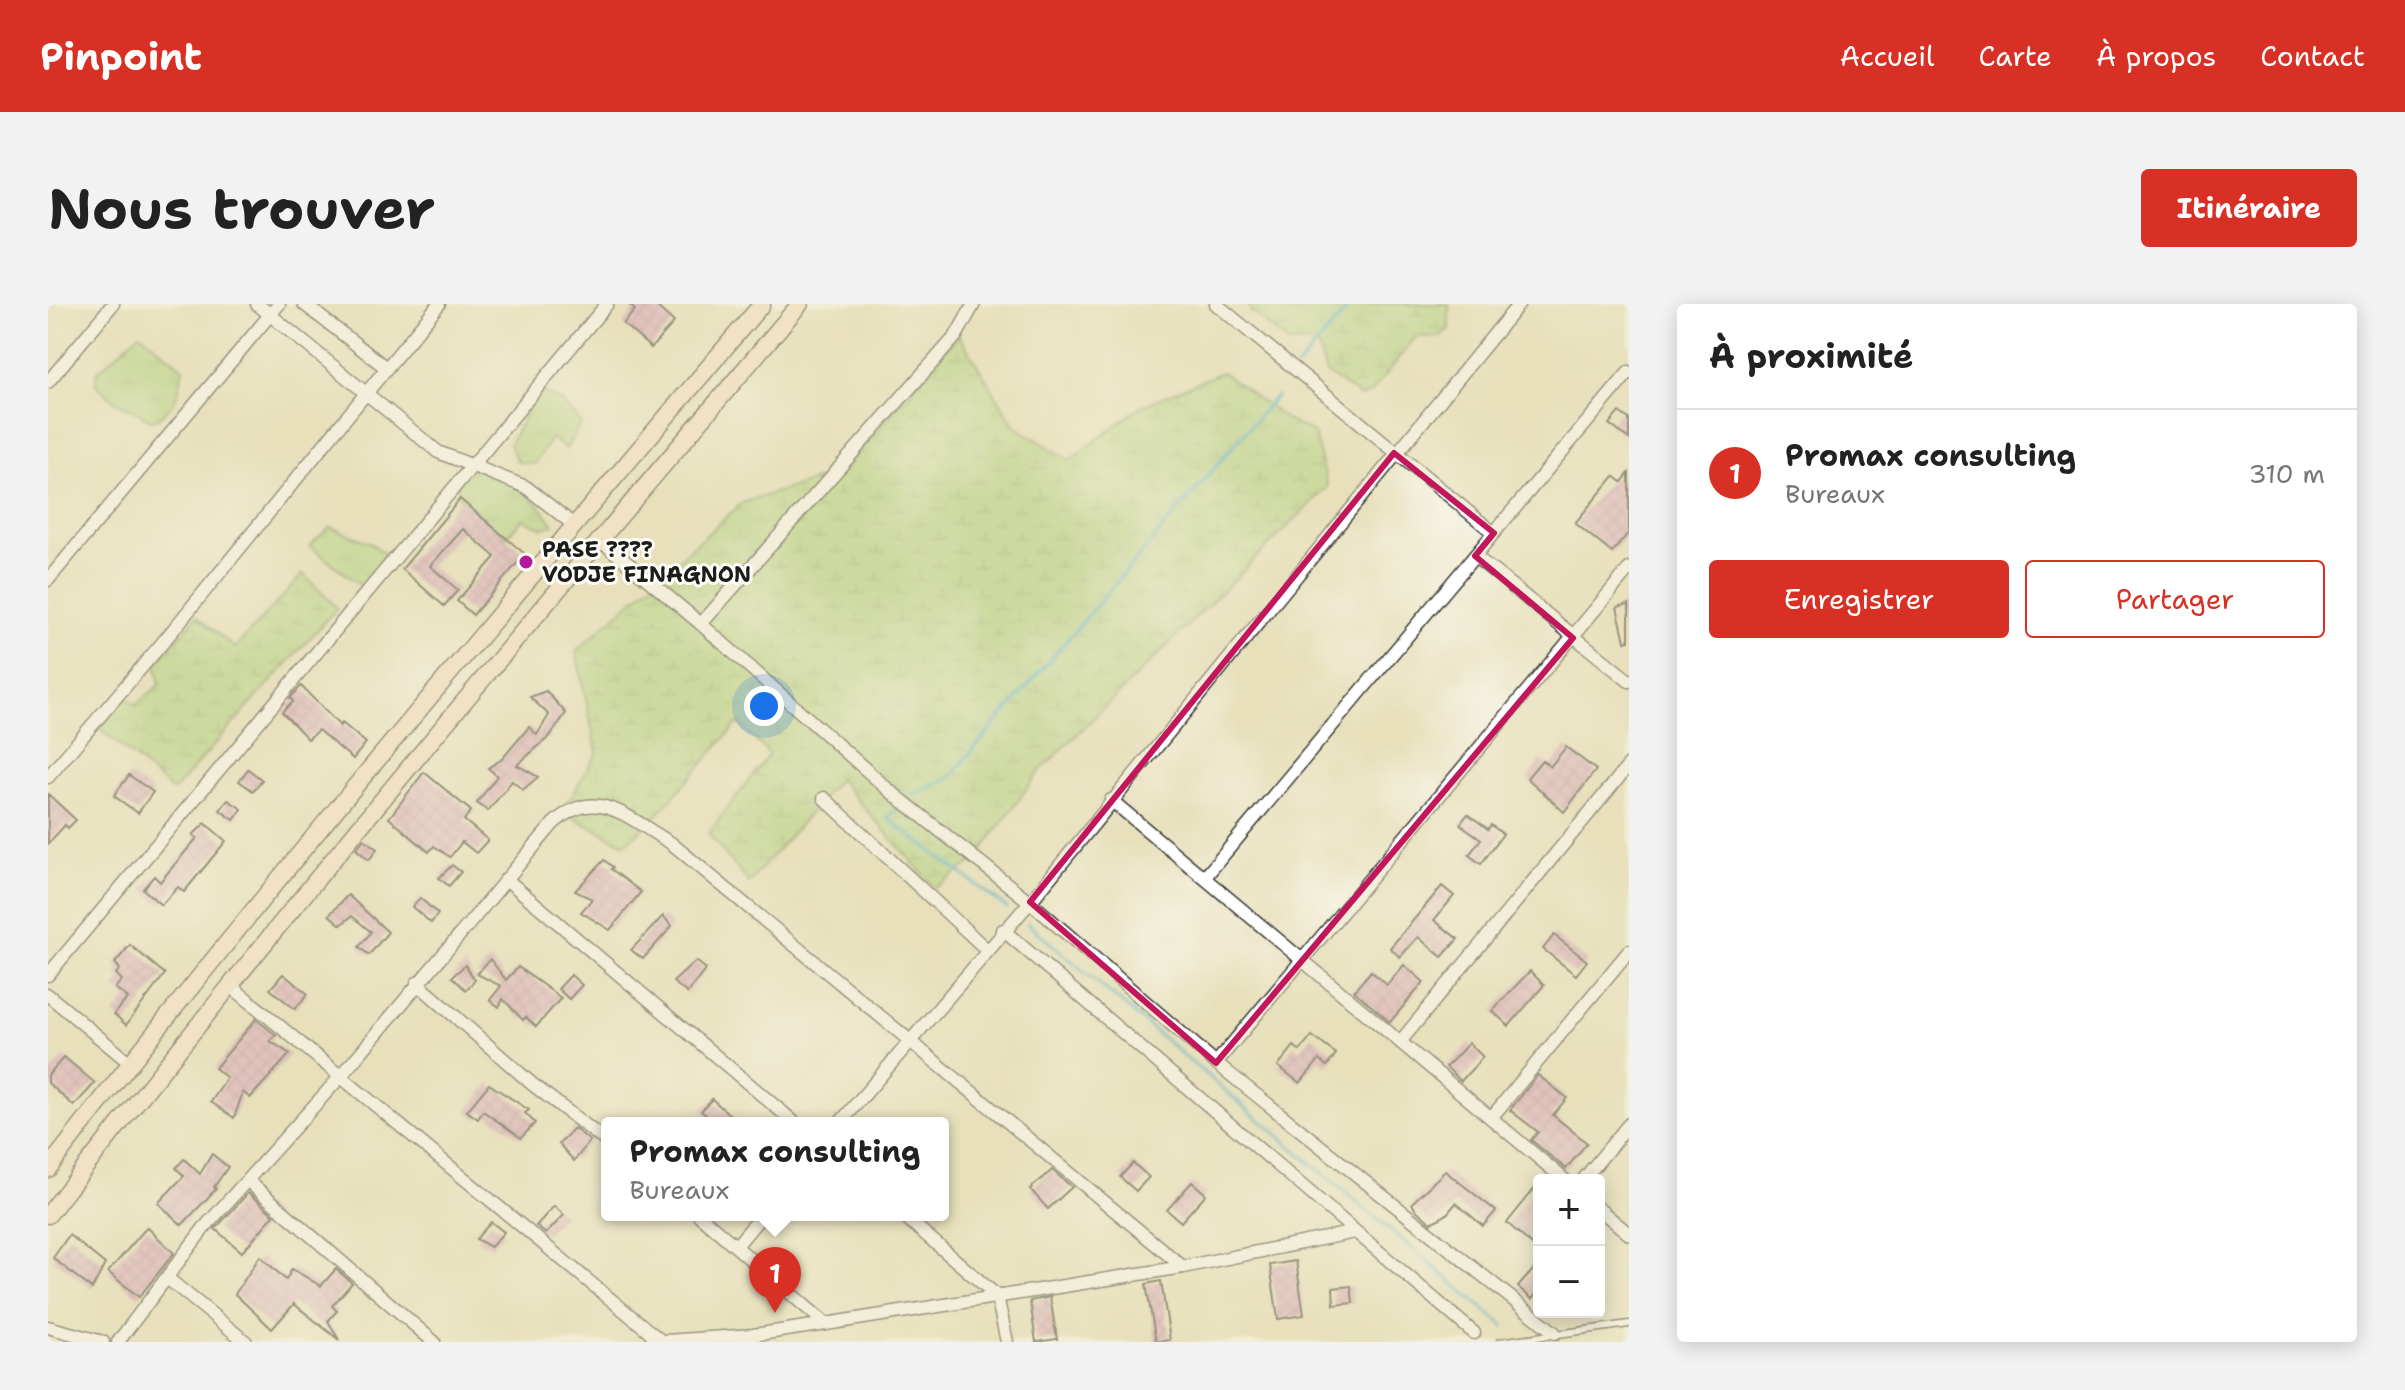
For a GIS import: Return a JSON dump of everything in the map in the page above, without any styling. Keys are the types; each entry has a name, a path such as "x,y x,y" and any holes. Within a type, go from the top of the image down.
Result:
{"street":[{"path":"48,382 113,304"},
{"path":"257,304 364,395 438,452 471,467 500,474 526,487 574,525"},
{"path":"48,580 279,304"},
{"path":"304,304 385,367"},
{"path":"48,777 164,641 439,304"},
{"path":"48,975 607,304"},
{"path":"48,1169 130,1063 574,525 762,304"},
{"path":"48,1215 231,986 800,304"},
{"path":"701,624 956,336 974,304"},
{"path":"1216,304 1494,533"},
{"path":"845,1117 1030,902 1394,453 1519,304"},
{"path":"1205,877 1629,372"},
{"path":"600,540 701,624 890,791 1030,902 1216,1063 1555,1333"},
{"path":"1475,556 1629,681"},
{"path":"1216,1063 1629,569"},
{"path":"1400,1042 1629,765"},
{"path":"824,798 987,950"},
{"path":"1111,800 1558,1174"},
{"path":"118,1342 204,1228 341,1076 506,879 569,809 582,804 599,804 671,843 1183,1267"},
{"path":"506,879 788,1117"},
{"path":"1003,930 1474,1333"},
{"path":"1491,1118 1629,951"},
{"path":"417,983 532,1084 601,1137"},
{"path":"231,986 661,1341"},
{"path":"48,995 130,1063"},
{"path":"1588,1174 1629,1124"},
{"path":"248,1181 434,1342"},
{"path":"1605,1214 1629,1234"},
{"path":"707,1221 826,1324"},
{"path":"737,1245 757,1221"},
{"path":"910,1221 997,1296 1007,1342"},
{"path":"651,1342 753,1335 826,1324 1183,1267 1355,1232"},
{"path":"167,1278 246,1342"},
{"path":"48,1327 103,1342"}],"lane":[{"path":"1500,1342 1629,1324"}],"highlighted area":[{"path":"1394,453 1494,533 1475,556 1573,638 1216,1063 1030,902"}],"green space":[{"path":"1248,304 1449,304 1449,329 1439,337 1416,337 1371,393 1361,397 1326,373 1317,344 1290,344 1251,312"},
{"path":"140,333 183,368 175,399 167,411 153,421 115,401 96,385 96,373"},
{"path":"959,335 1015,426 1070,460 1143,405 1222,372 1288,421 1314,433 1328,487 1039,772 976,859 935,888 839,779 749,883 708,834 769,754 738,723 651,822 625,844 562,812 597,753 576,651 742,503 842,472"},
{"path":"538,390 561,401 581,423 566,449 551,438 535,464 518,462 509,445"},
{"path":"477,469 500,476 521,489 554,525 543,528 523,519 506,537 457,495 459,478"},
{"path":"330,527 371,543 386,555 375,585 364,588 309,546"},
{"path":"303,574 337,608 173,791 99,728 125,697 136,705 160,684 156,664 197,616 235,648"}],"building":[{"path":"629,304 654,304 674,322 651,348 623,324 635,310"},
{"path":"1619,412 1629,419 1629,439 1609,424"},
{"path":"1629,473 1629,532 1612,553 1575,523 1614,476 1622,482"},
{"path":"460,499 525,554 473,615 457,601 495,557 463,529 430,566 458,590 444,606 402,569"},
{"path":"1629,604 1629,640 1625,641 1617,607"},
{"path":"301,686 340,726 342,723 366,743 353,759 318,730 308,739 282,712"},
{"path":"546,691 566,713 550,736 517,765 538,777 523,790 512,781 488,811 477,803 497,776 488,768 502,759 529,727 537,735 549,715 530,697"},
{"path":"1566,747 1596,770 1564,812 1527,778 1542,760 1550,767"},
{"path":"248,769 262,780 253,791 239,781"},
{"path":"424,772 471,811 464,820 488,840 476,853 462,842 450,857 434,846 429,852 389,818"},
{"path":"129,775 153,792 138,813 114,796"},
{"path":"48,794 76,820 68,828 65,825 48,844"},
{"path":"228,800 242,809 234,820 220,810"},
{"path":"1468,814 1488,829 1491,825 1503,834 1481,864 1469,855 1481,839 1460,824"},
{"path":"205,823 226,841 184,892 178,887 161,905 143,889 154,876 160,882 197,838 193,835"},
{"path":"364,839 377,849 369,860 356,849"},
{"path":"604,860 641,892 610,930 581,912 592,899 575,891"},
{"path":"452,865 461,872 449,886 439,878"},
{"path":"1442,886 1454,896 1434,920 1458,939 1442,957 1418,937 1400,957 1390,948"},
{"path":"348,895 388,932 369,955 359,947 371,932 352,916 341,925 329,915"},
{"path":"420,898 438,914 431,923 412,907"},
{"path":"663,916 672,926 643,959 631,950"},
{"path":"1554,935 1587,961 1576,975 1543,949"},
{"path":"130,945 165,974 126,1025 114,1014 128,998 115,988 122,980 116,974 120,969 115,963"},
{"path":"490,959 506,980 518,967 561,998 536,1027 526,1017 523,1020 503,999 499,1007 490,1000 501,986 477,974"},
{"path":"696,961 706,969 687,993 673,982"},
{"path":"465,965 475,980 466,990 452,977"},
{"path":"1404,965 1424,982 1390,1022 1354,991 1371,971 1387,985"},
{"path":"1530,971 1544,985 1509,1026 1492,1011"},
{"path":"283,974 308,994 295,1009 270,989"},
{"path":"571,975 582,985 569,999 558,989"},
{"path":"256,1019 276,1035 270,1041 290,1054 250,1098 243,1092 234,1118 211,1102 227,1078 215,1068"},
{"path":"1312,1036 1336,1054 1327,1066 1319,1060 1300,1083 1278,1066 1294,1046 1300,1051"},
{"path":"1469,1043 1483,1057 1461,1081 1446,1067"},
{"path":"64,1057 95,1083 74,1106 48,1083 48,1075"},
{"path":"1538,1075 1567,1098 1553,1115 1587,1143 1566,1169 1531,1140 1538,1132 1510,1110"},
{"path":"489,1084 529,1110 525,1113 535,1123 521,1138 483,1111 478,1119 467,1111"},
{"path":"712,1099 732,1117 708,1117 701,1111"},
{"path":"574,1128 590,1141 574,1161 559,1144"},
{"path":"212,1154 228,1167 214,1187 216,1189 182,1225 158,1203 184,1176 176,1168 184,1159 200,1174"},
{"path":"1133,1163 1149,1177 1136,1191 1120,1177"},
{"path":"1052,1170 1072,1187 1048,1209 1030,1189"},
{"path":"1445,1171 1496,1211 1483,1226 1456,1203 1446,1215 1431,1223 1415,1209 1412,1203"},
{"path":"1192,1182 1206,1194 1181,1222 1167,1210"},
{"path":"1533,1190 1533,1246 1507,1223"},
{"path":"248,1193 274,1215 242,1252 215,1229"},
{"path":"554,1206 564,1215 546,1234 536,1226"},
{"path":"491,1222 504,1232 491,1247 476,1239"},
{"path":"147,1227 174,1253 139,1297 108,1272"},
{"path":"69,1235 105,1264 92,1289 53,1258"},
{"path":"260,1256 286,1280 292,1269 321,1286 336,1269 352,1283 332,1306 337,1311 328,1321 339,1340 294,1304 272,1329 235,1294"},
{"path":"1296,1261 1304,1315 1278,1319 1270,1265"},
{"path":"1533,1270 1533,1298 1518,1287"},
{"path":"1161,1281 1170,1340 1156,1342 1146,1284"},
{"path":"1351,1286 1353,1303 1334,1305 1333,1288"},
{"path":"1050,1297 1057,1339 1036,1342 1030,1301"}],"waterway":[{"path":"1296,368 1352,304"},
{"path":"1007,908 887,818 910,796 949,778 1276,396"},
{"path":"1028,924 1504,1326"}],"place":[{"name":"PASE ???? VODJE FINAGNON","path":"526,562"},
{"name":"Promax consulting","path":"775,1313"}]}
